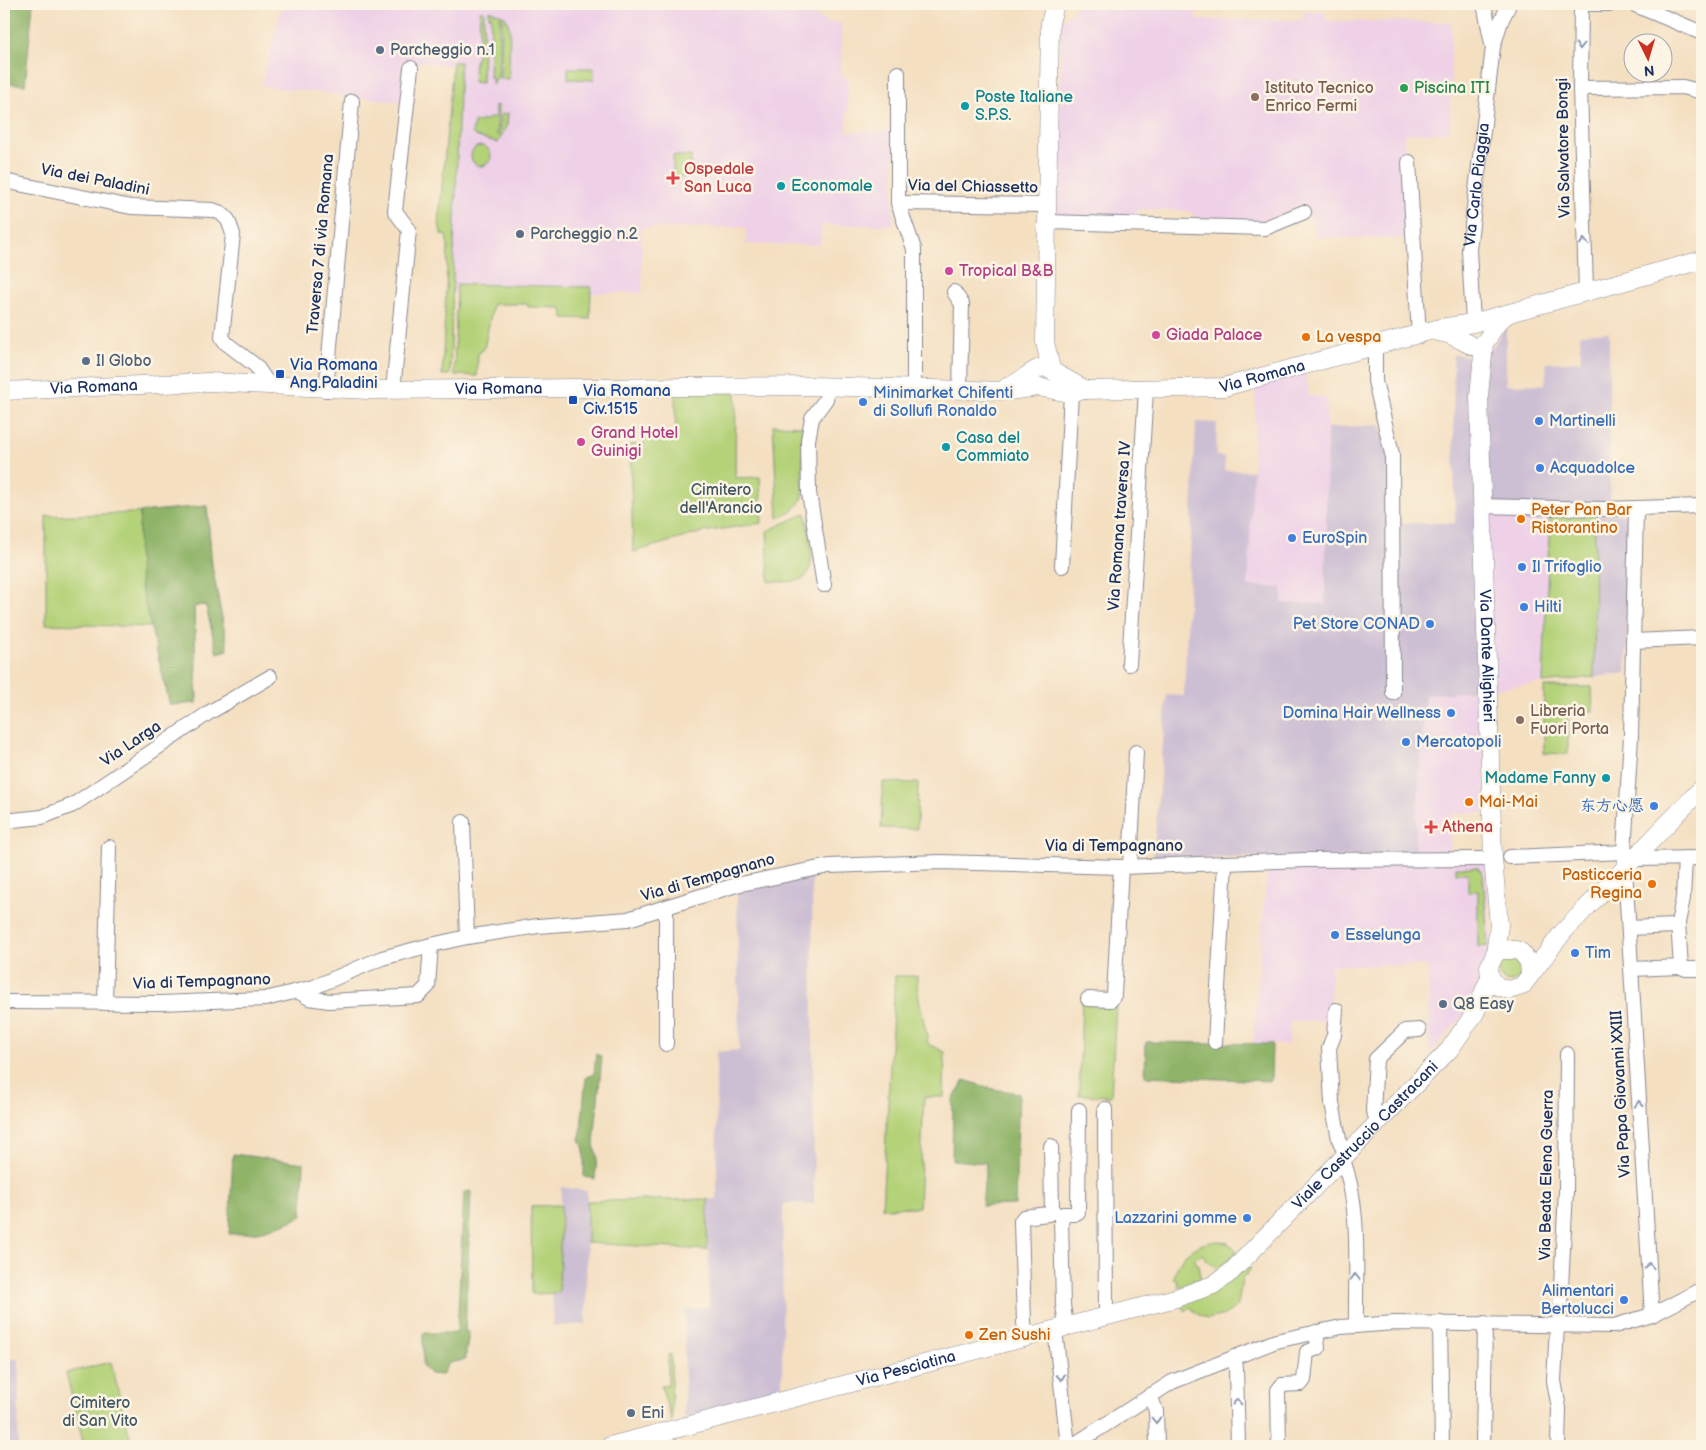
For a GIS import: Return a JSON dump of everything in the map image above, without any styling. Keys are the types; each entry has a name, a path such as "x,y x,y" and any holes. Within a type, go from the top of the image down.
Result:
{"main road":[{"path":"1045,4 1050,23"},
{"path":"1043,376 1048,214 1050,23 1055,4"},
{"name":"Via Romana","path":"4,391 209,382 326,390 828,386 995,390 1043,376 1078,391 1207,389 1234,385 1473,323 1702,260"},
{"name":"Via Romana","path":"1426,334 1450,333 1477,341 1497,322 1515,310"},
{"path":"1473,323 1485,326 1477,341"},
{"name":"Via Dante Alighieri","path":"1477,341 1481,506 1502,858 1500,925 1495,954"},
{"path":"1496,983 1509,990 1522,986 1563,932 1629,860 1702,788"},
{"name":"Via Dante Alighieri","path":"1500,925 1521,953"},
{"path":"1495,954 1502,950 1521,953 1563,932"},
{"path":"1521,953 1529,962 1530,975"},
{"name":"Viale Castruccio Castracani","path":"1250,1253 1449,1050 1496,983 1489,967 1495,954"},
{"name":"Via Pesciatina","path":"610,1446 1203,1289 1221,1280 1250,1253"}],"street":[{"path":"1485,4 1495,8 1510,5"},
{"name":"Via Carlo Piaggia","path":"1485,4 1493,47"},
{"path":"1581,4 1612,4"},
{"name":"Via Salvatore Bongi","path":"1581,4 1580,88 1586,291"},
{"path":"1633,4 1702,33"},
{"name":"Via Carlo Piaggia","path":"1473,323 1469,250 1493,47 1510,5"},
{"path":"393,390 409,230 395,211 411,68"},
{"name":"Via del Chiassetto","path":"898,73 898,203 914,249 914,389"},
{"path":"1580,88 1683,86 1702,92"},
{"name":"Traversa 7 di via Romana","path":"326,390 352,100"},
{"path":"1409,162 1426,334"},
{"name":"Via dei Paladini","path":"4,181 131,207 208,209 224,214 230,223 233,234 222,336 226,343 256,366 269,386"},
{"name":"Via del Chiassetto","path":"898,203 1048,214"},
{"path":"1048,214 1265,228 1304,212"},
{"path":"954,292 962,304 960,390"},
{"path":"1374,348 1376,387 1392,454 1393,693"},
{"path":"824,585 809,493 808,440 812,418 826,398 828,386"},
{"name":"Via Romana traversa IV","path":"1128,664 1146,390"},
{"path":"1062,566 1078,391"},
{"path":"1481,506 1636,509 1702,506"},
{"name":"Via Papa Giovanni XXIII","path":"1636,509 1628,928 1652,1315"},
{"path":"1633,641 1702,638"},
{"name":"Via Larga","path":"4,821 42,817 73,805 210,712 270,677"},
{"path":"1088,999 1111,1000 1114,995 1136,752"},
{"path":"463,822 467,937"},
{"path":"105,1003 108,847"},
{"name":"Via di Tempagnano","path":"4,1002 161,1004 265,999 299,992 382,958 431,945 467,937 538,926 628,919 736,885 829,866 939,862 1126,866 1502,858 1629,860 1702,858"},
{"path":"1681,966 1678,923 1684,898 1685,858"},
{"path":"1215,1042 1225,863"},
{"path":"666,908 666,1044"},
{"path":"1628,928 1675,926 1678,923"},
{"path":"299,992 309,998 329,1001 418,996 428,986 431,945"},
{"path":"1630,969 1681,966 1686,969 1702,969"},
{"path":"1336,1010 1334,1035 1329,1048 1332,1103 1349,1175 1354,1224 1356,1326"},
{"path":"1378,1121 1373,1110 1376,1059 1405,1032 1419,1030"},
{"name":"Via Beata Elena Guerra","path":"1558,1446 1559,1408 1554,1381 1566,1191 1567,1054"},
{"path":"1105,1109 1106,1316"},
{"path":"1079,1110 1078,1212 1063,1214 1061,1219 1063,1311 1060,1327 1070,1446 1172,1382 1276,1341 1316,1332 1395,1322 1614,1326 1652,1315 1702,1289"},
{"path":"1027,1337 1024,1324 1022,1221 1024,1216 1052,1212 1051,1146"},
{"path":"1440,1323 1442,1446"},
{"path":"1483,1446 1485,1323"},
{"path":"1279,1446 1278,1390 1282,1385 1301,1384 1304,1380 1307,1352 1318,1348 1316,1332"},
{"path":"1234,1357 1236,1368 1238,1446"},
{"path":"1150,1395 1156,1411 1157,1446"}],"shaded area":[{"name":"Ospedale San Luca","path":"326,4 789,4 827,22 841,23 841,77 848,77 847,132 894,131 893,225 822,225 820,245 746,244 746,227 641,228 642,293 448,293 459,66 406,61 402,102 261,86 281,10"},
{"name":"Istituto Tecnico Enrico Fermi","path":"1079,4 1195,4 1196,20 1303,20 1303,12 1325,12 1326,21 1451,22 1450,132 1404,134 1408,239 1318,237 1303,204 1264,221 1196,219 1190,211 1137,209 1136,220 1058,217 1061,22"},
{"path":"1506,327 1506,385 1545,384 1547,363 1581,361 1580,334 1609,332 1610,512 1626,516 1632,524 1626,673 1594,677 1595,514 1475,514 1482,690 1425,695 1414,854 1153,859 1167,695 1184,696 1196,422 1217,423 1216,456 1225,457 1224,470 1253,471 1248,586 1282,588 1282,603 1325,604 1327,428 1380,425 1389,455 1391,523 1455,523 1453,354 1468,356 1489,352"},
{"path":"1306,373 1309,396 1327,398 1325,604 1281,603 1248,586 1256,387"},
{"path":"1550,513 1543,683 1482,690 1486,812 1451,814 1450,853 1486,855 1488,921 1493,944 1480,991 1475,1002 1429,1055 1428,966 1331,965 1330,1020 1290,1022 1288,1045 1253,1043 1268,857 1414,853 1425,695 1481,690 1474,514"},
{"path":"812,875 814,1204 783,1203 782,1391 684,1418 685,1309 709,1307 708,1199 717,1199 716,1052 739,1050 737,893 774,881"},
{"path":"561,1187 587,1191 586,1324 553,1326 552,1293 559,1292"},
{"path":"4,1359 19,1359 18,1446 4,1446"}],"green space":[{"path":"7,4 33,4 25,85 4,83 4,38"},
{"path":"489,10 505,16 510,29 509,79 500,79 502,17 500,17 498,79 494,79 494,84 492,84 492,77 489,77 491,16 489,16"},
{"path":"480,11 484,11 482,83 473,82 474,66 479,47"},
{"path":"453,62 460,62 450,375 442,375 448,246 446,236 441,234 439,221"},
{"path":"568,68 594,68 594,80 568,79"},
{"path":"495,105 498,106 497,135 499,135 500,115 508,113 507,125 498,143 477,137 472,133 474,123 495,117"},
{"path":"481,146 488,149 491,156 488,163 481,166 474,163 471,156 474,149"},
{"path":"673,156 691,156 690,178 673,177"},
{"path":"457,284 591,287 590,319 563,318 562,308 528,307 528,304 493,304 484,349 478,354 477,376 454,375"},
{"path":"1695,352 1702,352 1702,435 1698,435 1699,398"},
{"name":"Cimitero dell'Arancio","path":"675,392 736,393 735,478 760,477 762,523 703,532 633,552 630,444 644,445 644,438 676,440"},
{"path":"773,425 803,426 803,498 793,511 778,518"},
{"path":"207,506 212,566 228,650 217,653 206,606 194,607 197,703 170,705 152,627 46,624 46,516 134,513"},
{"path":"207,506 212,566 228,650 217,653 206,606 194,607 197,703 170,705 141,588 138,551 140,512"},
{"path":"806,513 811,547 808,573 804,578 797,581 769,582 767,531"},
{"path":"1550,513 1595,514 1594,677 1543,683"},
{"path":"1544,687 1592,687 1593,711 1568,711 1568,754 1544,753"},
{"path":"883,782 918,783 917,829 881,828"},
{"path":"1456,867 1477,867 1483,874 1488,946 1478,947 1478,891 1468,892 1468,873 1456,873"},
{"path":"1510,958 1518,962 1522,970 1518,978 1510,982 1502,978 1498,970 1502,962"},
{"path":"895,976 917,976 918,993 928,1044 945,1052 944,1097 924,1097 919,1207 882,1208"},
{"path":"1082,1001 1116,1004 1111,1096 1079,1095"},
{"path":"1146,1042 1272,1044 1271,1081 1145,1076"},
{"path":"596,1054 602,1056 594,1144 597,1157 595,1179 584,1177 584,1149 580,1139 586,1077 594,1074"},
{"path":"964,1080 993,1089 1019,1093 1015,1205 982,1206 986,1163 952,1160 953,1100"},
{"path":"233,1154 304,1163 302,1216 267,1230 229,1234"},
{"path":"471,1191 465,1332 469,1332 465,1360 448,1363 442,1375 430,1374 423,1366 423,1333 457,1333 464,1192"},
{"path":"708,1199 707,1250 587,1243 587,1201"},
{"path":"561,1205 559,1293 532,1294 531,1206"},
{"path":"1218,1241 1228,1243 1237,1252 1218,1269 1206,1260 1203,1254 1194,1259 1198,1266 1201,1280 1178,1287 1177,1280 1174,1278 1179,1263 1184,1257 1202,1244"},
{"path":"1248,1267 1251,1269 1242,1279 1238,1306 1224,1315 1208,1319 1199,1315 1190,1307 1186,1311 1181,1305"},
{"path":"671,1354 672,1421 661,1386 668,1385 668,1355"},
{"name":"Cimitero di San Vito","path":"111,1362 132,1446 84,1446 66,1373"}],"place":[{"name":"Parcheggio n.1","path":"380,50"},
{"name":"Piscina ITI","path":"1404,88"},
{"name":"Istituto Tecnico Enrico Fermi","path":"1255,97"},
{"name":"Poste Italiane S.P.S.","path":"965,106"},
{"name":"Ospedale San Luca","path":"673,178"},
{"name":"Economale","path":"781,186"},
{"name":"Parcheggio n.2","path":"520,234"},
{"name":"Tropical B&B","path":"949,271"},
{"name":"Giada Palace","path":"1156,335"},
{"name":"La vespa","path":"1306,337"},
{"name":"Il Globo","path":"86,361"},
{"name":"Via Romana Ang.Paladini","path":"280,374"},
{"name":"Via Romana Civ.1515","path":"573,400"},
{"name":"Minimarket Chifenti di Sollufi Ronaldo","path":"863,402"},
{"name":"Martinelli","path":"1539,421"},
{"name":"Grand Hotel Guinigi","path":"581,442"},
{"name":"Casa del Commiato","path":"946,447"},
{"name":"Acquadolce","path":"1540,468"},
{"name":"Peter Pan Bar Ristorantino","path":"1521,519"},
{"name":"EuroSpin","path":"1292,538"},
{"name":"Il Trifoglio","path":"1522,567"},
{"name":"Hilti","path":"1524,607"},
{"name":"Pet Store CONAD","path":"1430,624"},
{"name":"Domina Hair Wellness","path":"1451,713"},
{"name":"Libreria Fuori Porta","path":"1520,720"},
{"name":"Mercatopoli","path":"1406,742"},
{"name":"Madame Fanny","path":"1606,778"},
{"name":"Mai-Mai","path":"1469,802"},
{"name":"东方心愿","path":"1654,806"},
{"name":"Athena","path":"1431,827"},
{"name":"Pasticceria Regina","path":"1652,884"},
{"name":"Esselunga","path":"1335,935"},
{"name":"Tim","path":"1575,953"},
{"name":"Q8 Easy","path":"1443,1004"},
{"name":"Lazzarini gomme","path":"1247,1218"},
{"name":"Alimentari Bertolucci","path":"1624,1300"},
{"name":"Zen Sushi","path":"969,1335"},
{"name":"Eni","path":"631,1413"}]}
